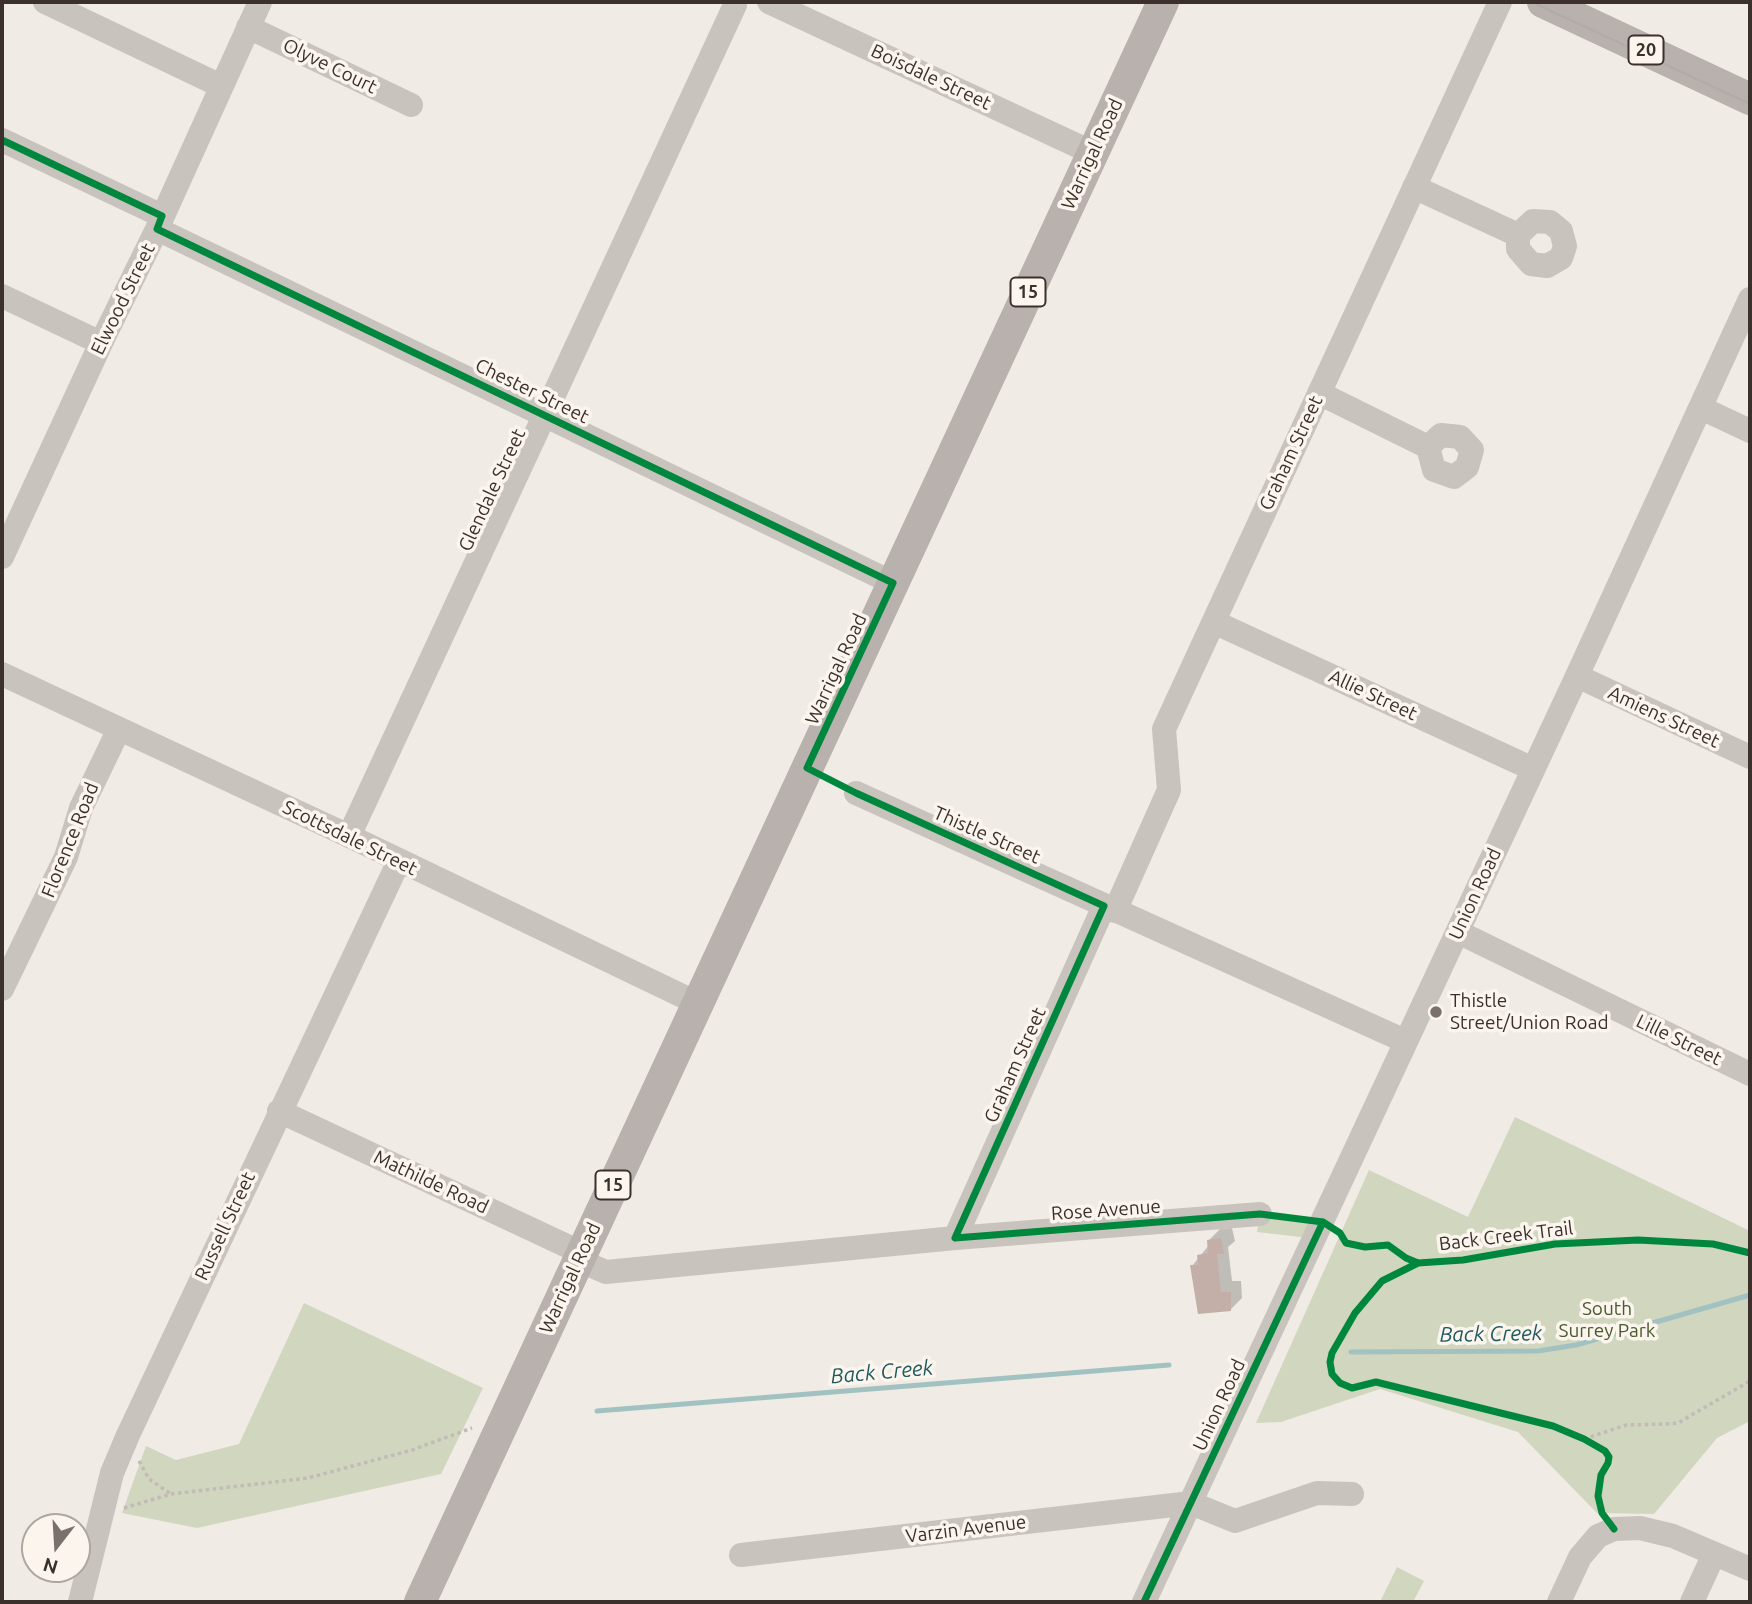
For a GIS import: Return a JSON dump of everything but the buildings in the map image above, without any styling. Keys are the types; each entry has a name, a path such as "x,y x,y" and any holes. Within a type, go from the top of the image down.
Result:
{"main road":[{"name":"Warrigal Road","path":"420,1602 1163,2"},
{"name":"20","path":"1543,2 1750,99"}],"street":[{"path":"45,2 221,86"},
{"name":"Elwood Street","path":"2,557 160,223 260,2"},
{"name":"Boisdale Street","path":"769,2 1093,153"},
{"name":"Graham Street","path":"955,1238 1110,908 1170,790 1164,729 1500,2"},
{"name":"Glendale Street","path":"349,836 740,3"},
{"name":"Olyve Court","path":"248,27 411,105"},
{"name":"Chester Street","path":"2,140 160,223 545,415 893,583"},
{"path":"1414,187 1518,235"},
{"path":"2,296 101,343"},
{"name":"Union Road","path":"1144,1602 1458,932 1750,299"},
{"path":"1319,393 1428,447"},
{"path":"1701,408 1750,431"},
{"name":"Allie Street","path":"1214,622 1533,769"},
{"name":"Scottsdale Street","path":"2,674 697,1003"},
{"name":"Amiens Street","path":"1577,676 1750,757"},
{"name":"Florence Road","path":"2,989 66,857 81,808 119,729"},
{"name":"Thistle Street","path":"856,793 1405,1041"},
{"name":"Russell Street","path":"80,1602 112,1473 128,1435 399,861"},
{"name":"Lille Street","path":"1458,932 1750,1074"},
{"name":"Mathilde Road","path":"279,1111 580,1256"},
{"name":"Rose Avenue","path":"580,1256 606,1272 955,1238 1260,1214"},
{"path":"1191,1503 1235,1521 1317,1493 1352,1494"},
{"name":"Varzin Avenue","path":"741,1555 1191,1503"},
{"path":"1559,1602 1580,1557 1598,1536 1614,1529 1640,1528 1673,1536 1750,1569"},
{"path":"1692,1602 1714,1554"}],"path":[{"path":"1584,1439 1626,1425 1678,1423 1750,1381"},
{"path":"103,1514 171,1494 308,1478 412,1450 472,1428"},
{"path":"128,1435 149,1479 171,1494"},
{"path":"1574,1435 1591,1444"}],"green space":[{"name":"South Surrey Park","path":"1515,1117 1750,1231 1750,1421 1717,1438 1654,1514 1597,1513 1518,1432 1380,1389 1281,1422 1256,1423 1369,1170 1468,1217"},
{"path":"1260,1214 1311,1220 1309,1238 1257,1232"},
{"path":"304,1303 483,1388 441,1474 197,1528 122,1513 146,1446 176,1460 239,1444"},
{"path":"1397,1567 1424,1581 1413,1602 1380,1602"}],"waterway":[{"name":"Back Creek","path":"1351,1352 1538,1351 1576,1345 1750,1295"},
{"name":"Back Creek","path":"597,1411 1169,1365"}],"tram line":[{"path":"1532,2 1750,104"}],"cycle path":[{"name":"Back Creek Trail","path":"2,140 162,216 157,229 893,583 807,768 1104,906 955,1238 1260,1214 1323,1222 1340,1233 1346,1243 1365,1247 1388,1245 1418,1263 1463,1260 1555,1244 1638,1240 1713,1244 1750,1253"},
{"path":"1144,1602 1323,1222"},
{"path":"1418,1263 1382,1281 1355,1313 1332,1353 1332,1374 1340,1383 1352,1388 1376,1382 1553,1426 1584,1439 1605,1451 1609,1457 1601,1475 1598,1496 1602,1513 1614,1529"}],"place":[{"name":"Thistle Street/Union Road","path":"1436,1012"}]}
